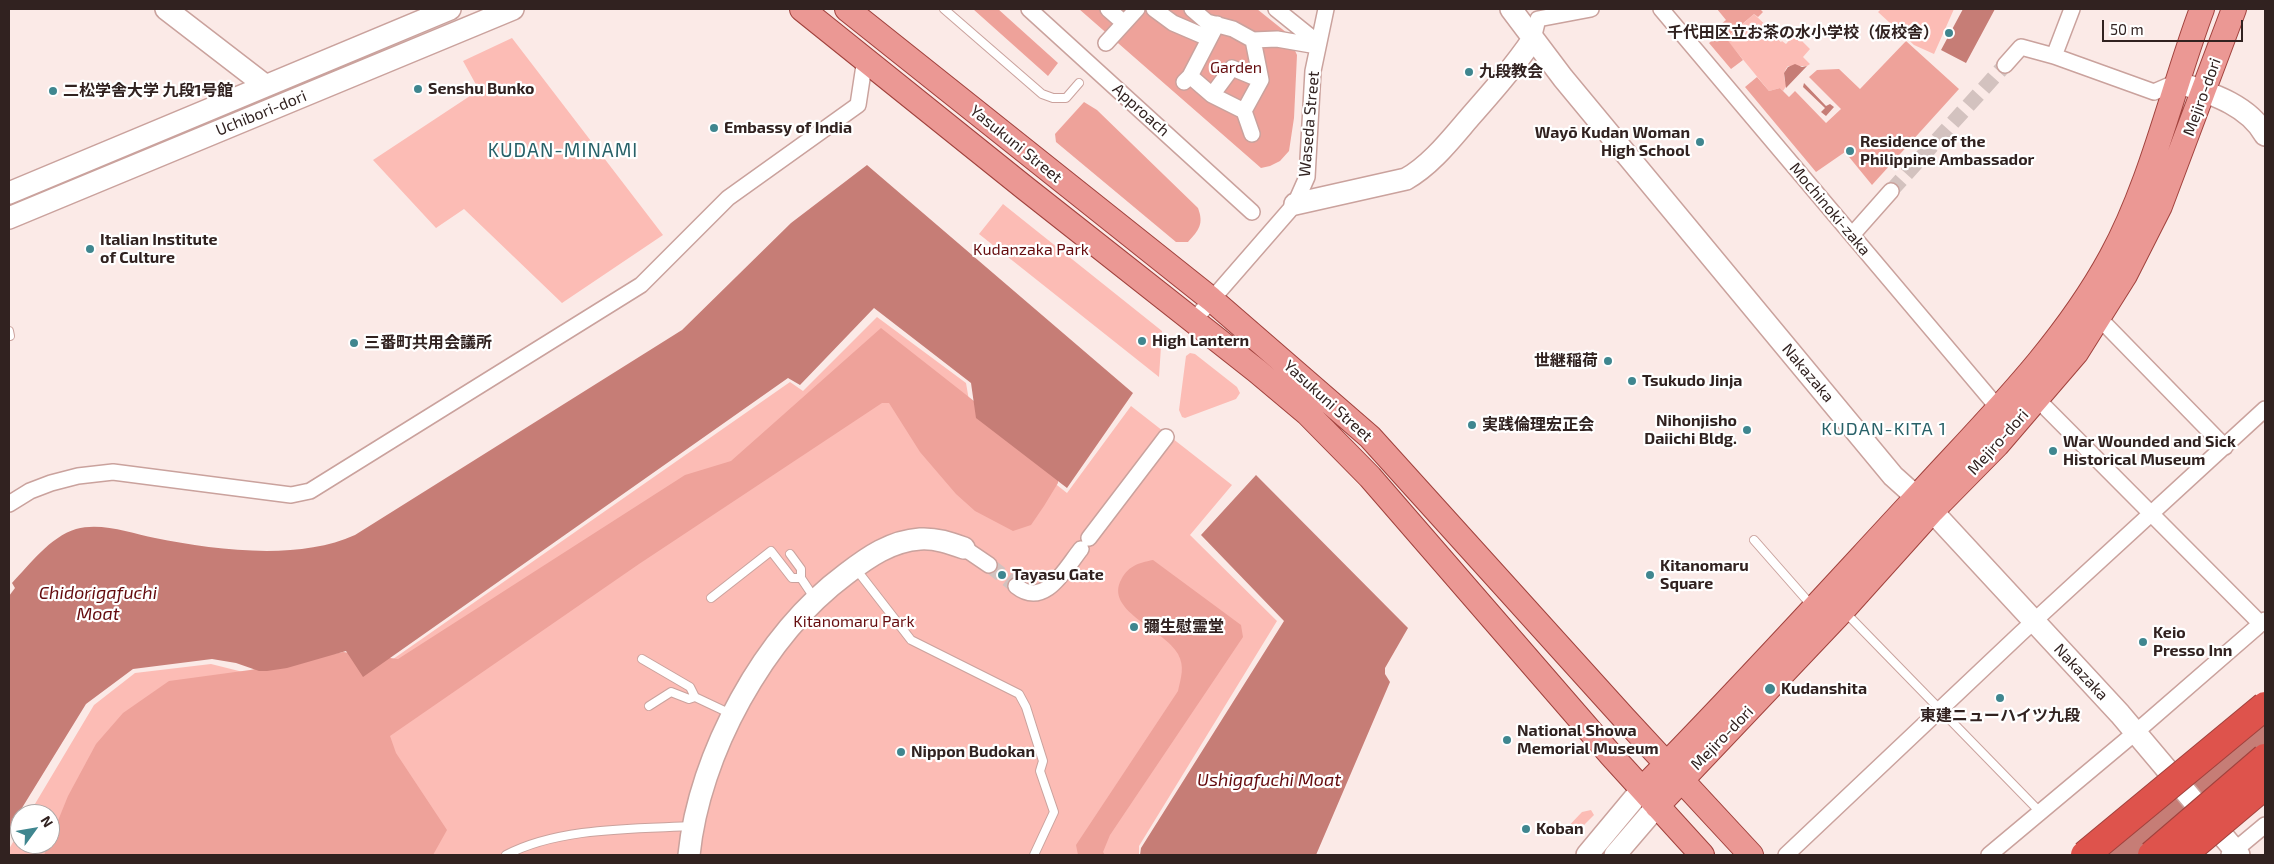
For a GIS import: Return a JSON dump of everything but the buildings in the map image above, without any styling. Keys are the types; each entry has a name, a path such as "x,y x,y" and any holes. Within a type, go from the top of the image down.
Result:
{"highway":[{"path":"2085,855 2265,706"},
{"path":"2114,855 2265,728"},
{"path":"2152,855 2265,758"},
{"path":"2182,855 2265,785"}],"main road":[{"name":"Yasukuni Street","path":"802,9 1025,188 1194,320 1307,414 1370,477 1649,797 1702,855"},
{"name":"Yasukuni Street","path":"847,9 1211,299 1370,437 1674,773 1751,855"},
{"name":"Mejiro-dori","path":"1649,797 1674,773 1924,504 2054,343 2084,302 2112,256 2138,198 2202,9"},
{"name":"Mejiro-dori","path":"1924,504 1997,445 2076,353 2125,275 2160,206 2234,9"}],"street":[{"path":"166,9 266,86"},
{"name":"Uchibori-dori","path":"9,193 450,9"},
{"name":"Uchibori-dori","path":"9,218 513,9"},
{"name":"Approach","path":"1029,9 1252,212"},
{"path":"1108,9 1124,23"},
{"path":"1106,43 1137,9"},
{"path":"1154,9 1173,23 1208,38"},
{"path":"1192,9 1207,22 1233,29 1253,40 1277,39 1317,44"},
{"path":"1276,9 1317,44"},
{"name":"Waseda Street","path":"1194,320 1295,204 1306,178 1313,71 1317,44 1326,9"},
{"name":"Nakazaka","path":"1511,9 1562,78 1887,469 1924,504 2136,732 2213,825 2234,854"},
{"path":"1295,204 1406,179 1414,174 1445,146 1517,63 1533,39 1538,19 1591,9"},
{"name":"Mochinoki-zaka","path":"1661,9 1999,409"},
{"path":"2054,56 2072,9"},
{"path":"1217,24 1187,79 1212,96 1244,110 1252,134"},
{"path":"1244,110 1262,80 1253,40"},
{"path":"2005,64 2021,47 2054,56 2154,92 2177,82 2236,105 2250,117 2265,135"},
{"path":"9,504 30,491 51,483 78,476 113,472 291,495 310,490 640,285 728,198 858,105 865,59"},
{"path":"1212,96 1232,68 1262,80"},
{"path":"1852,235 1891,191"},
{"path":"2098,317 2225,447"},
{"path":"1989,855 2136,732 2263,622 2037,399"},
{"path":"1786,855 2034,621 2265,409"},
{"path":"1016,586 1026,592 1043,592 1052,586 1166,437"},
{"path":"689,855 693,826 708,771 733,715 764,661 789,627 816,600 854,567 886,548 920,539 937,540 964,548 989,565"},
{"path":"1587,855 1649,797"},
{"path":"1615,855 1649,797"},
{"path":"2234,854 2265,825"}],"lane":[{"path":"944,9 1042,94 1053,98 1066,98 1079,83"},
{"path":"1754,540 1832,603 1941,710 2040,812"},
{"path":"711,598 771,551 792,578 801,578"},
{"path":"790,554 801,569 801,578 816,600"},
{"path":"854,567 912,640 1020,694 1026,707 1043,762 1040,771 1054,812 1034,855"},
{"path":"642,659 690,687 696,697 733,715"},
{"path":"649,706 671,692 689,699 696,697"},
{"path":"506,855 558,837 618,830 693,826"}],"green space":[{"path":"973,9 998,9 1058,63 1048,76"},
{"name":"Garden","path":"1079,9 1257,9 1287,33 1297,55 1294,118 1289,151 1280,161 1261,168"},
{"path":"1717,9 1760,9 1763,12 1758,17 1754,14 1726,38 1743,60 1731,69 1709,43 1724,31 1720,25 1726,20"},
{"path":"1881,9 1954,9 1934,54 1914,45 1878,12"},
{"path":"1754,14 1781,42 1786,44 1795,34 1810,49 1803,57 1810,64 1807,66 1788,66 1786,68 1784,75 1787,85 1783,91 1780,88 1769,91 1726,39"},
{"path":"512,38 663,235 562,303 464,209 436,228 373,160 479,90 463,61"},
{"path":"1906,41 1959,89 1872,185 1845,152 1816,172 1745,87 1757,77 1769,91 1780,88 1789,97 1795,91 1826,123 1841,109 1809,77 1817,70 1839,69 1860,89"},
{"path":"1084,102 1097,110 1198,208 1201,218 1200,223 1195,234 1188,242 1176,242 1056,142 1055,134"},
{"name":"Kudanzaka Park","path":"1003,204 1162,331 1159,377 979,234"},
{"name":"Kitanomaru Park","path":"877,317 966,383 972,418 1067,493 1131,406 1232,485 1190,535 1277,621 1139,846 1139,855 9,855 10,847 10,854 60,854 60,804 35,804 94,705 135,673 211,664 255,675 363,680 790,382 803,391"},
{"path":"881,328 1058,467 1058,483 1031,525 1013,531 975,511 956,494 920,452 889,403 882,403 639,564 390,736 396,753 447,830 433,855 44,855 60,854 60,816 68,796 96,744 123,713 169,681 250,670 343,652 398,659 685,475 731,461"},
{"path":"1190,353 1195,354 1237,387 1240,393 1236,399 1185,418 1182,417 1179,410 1186,356"},
{"path":"1153,560 1241,625 1243,637 1110,835 1103,852 1105,855 1078,855 1076,845 1178,691 1182,668 1178,654 1162,637 1129,612 1122,603 1118,593 1120,582 1126,572 1138,564"},
{"path":"1591,810 1594,815 1575,834 1561,834 1582,812"}],"water":[{"path":"1963,9 1995,9 1966,63 1941,50"},
{"path":"1795,64 1802,67 1807,66 1786,88 1784,73 1788,67"},
{"path":"1804,83 1826,106 1830,104 1834,107 1826,116 1821,112 1825,108 1803,87"},
{"name":"Chidorigafuchi Moat","path":"867,165 1133,393 1067,488 976,418 971,383 874,308 800,385 788,378 363,677 346,651 287,668 267,671 259,671 236,663 212,659 133,669 86,704 24,804 10,804 9,829 9,596 15,588 12,583 33,560 58,538 76,529 106,527 204,546 256,551 282,551 333,543 355,535 682,330 791,223"},
{"name":"Ushigafuchi Moat","path":"1256,475 1408,628 1385,668 1385,674 1390,682 1316,855 1140,855 1141,848 1284,621 1201,535"},
{"path":"2265,701 2265,786 2182,855 2083,855"}],"tunnel":[{"path":"1891,191 2005,65"},
{"path":"989,565 1016,586"}],"place":[{"name":"千代田区立お茶の水小学校（仮校舎）","path":"1949,33"},
{"name":"九段教会","path":"1469,72"},
{"name":"Senshu Bunko","path":"418,89"},
{"name":"二松学舎大学 九段1号館","path":"53,91"},
{"name":"Embassy of India","path":"714,128"},
{"name":"Wayō Kudan Woman High School","path":"1700,142"},
{"name":"Residence of the Philippine Ambassador","path":"1850,151"},
{"name":"Italian Institute of Culture","path":"90,249"},
{"name":"High Lantern","path":"1142,341"},
{"name":"三番町共用会議所","path":"354,343"},
{"name":"世継稲荷","path":"1608,361"},
{"name":"Tsukudo Jinja","path":"1632,381"},
{"name":"実践倫理宏正会","path":"1472,425"},
{"name":"Nihonjisho Daiichi Bldg.","path":"1747,430"},
{"name":"War Wounded and Sick Historical Museum","path":"2053,451"},
{"name":"Tayasu Gate","path":"1002,575"},
{"name":"Kitanomaru Square","path":"1650,575"},
{"name":"彌生慰霊堂","path":"1134,627"},
{"name":"Keio Presso Inn","path":"2143,642"},
{"name":"Kudanshita","path":"1770,689"},
{"name":"東建ニューハイツ九段","path":"2000,698"},
{"name":"National Showa Memorial Museum","path":"1507,740"},
{"name":"Nippon Budokan","path":"901,752"},
{"name":"Koban","path":"1526,829"}],"district":[{"name":"KUDAN-MINAMI","path":"563,151"},
{"name":"KUDAN-KITA 1","path":"1884,429"}]}
